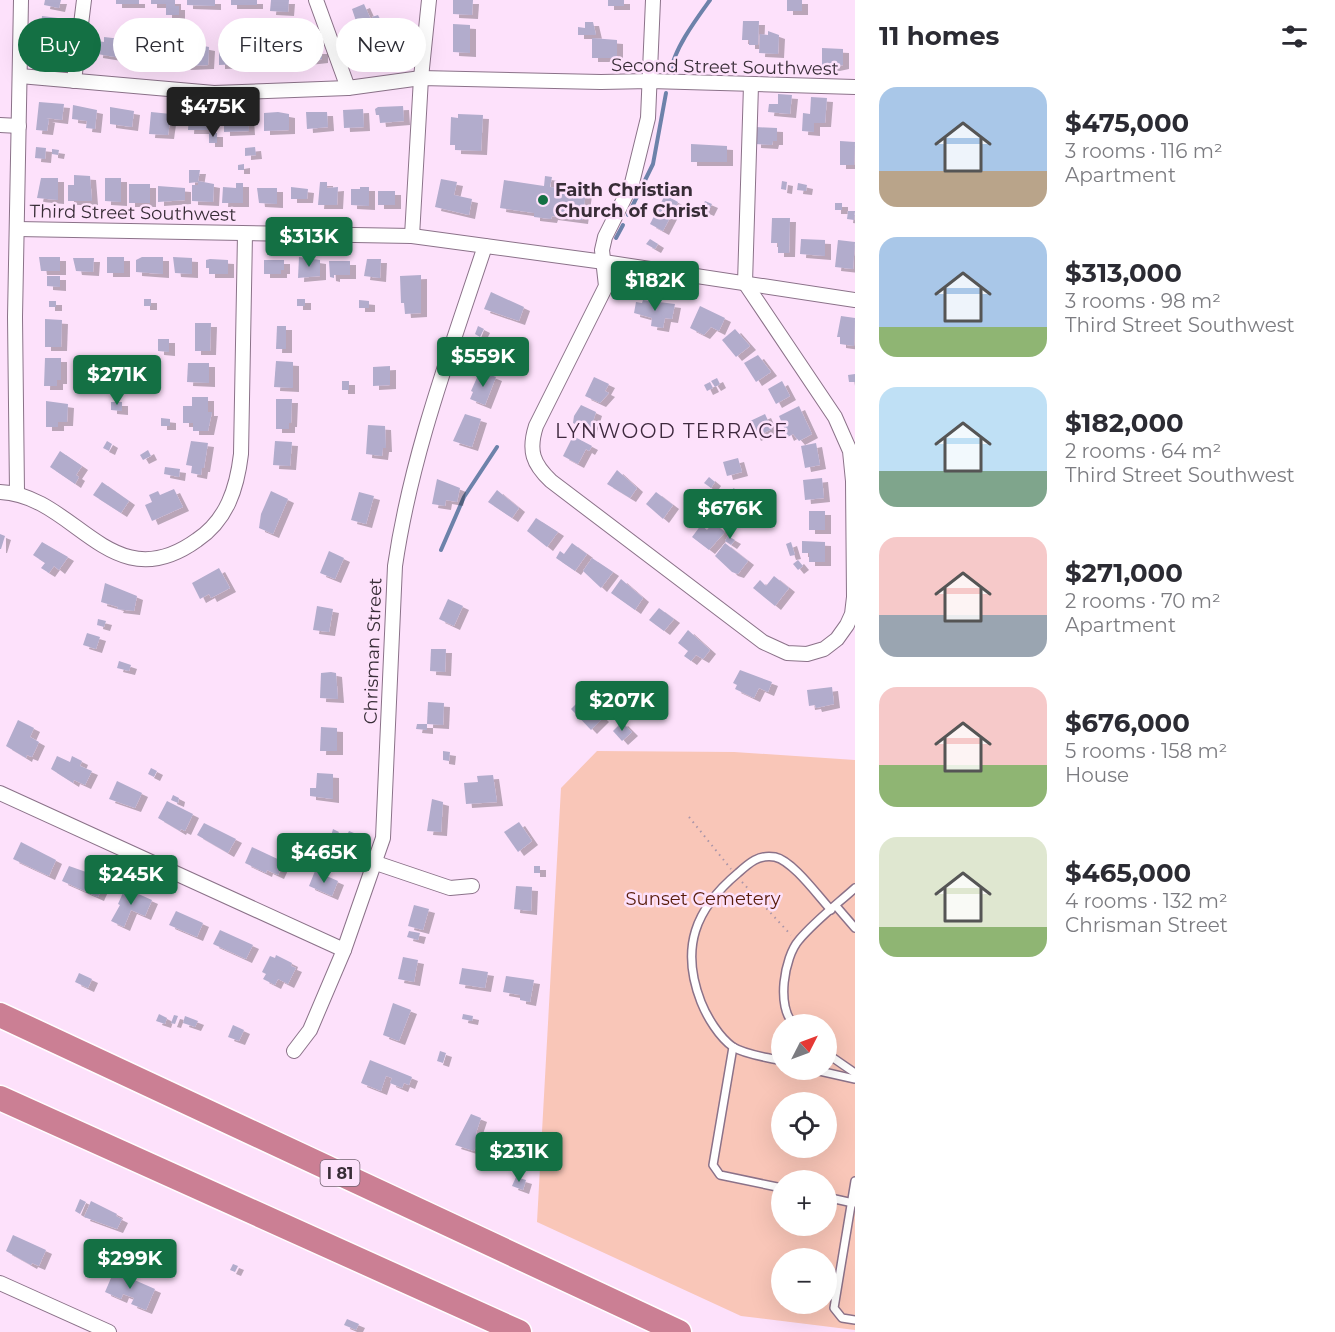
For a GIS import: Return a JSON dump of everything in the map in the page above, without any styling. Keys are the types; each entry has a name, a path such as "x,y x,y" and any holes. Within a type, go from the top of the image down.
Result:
{"highway":[{"name":"I 81","path":"0,1015 679,1332"},
{"path":"0,1098 519,1332"}],"street":[{"path":"17,492 15,317 21,0"},
{"path":"74,81 84,0"},
{"path":"316,0 348,88"},
{"path":"412,237 421,78 429,0"},
{"path":"653,0 650,81 642,151 632,183 605,237 602,250 606,286 536,426 531,441 531,456 538,469 551,481 763,642 787,653 807,654 824,649 837,639 852,614 854,481 850,451 835,417 745,283 751,85"},
{"name":"Second Street Southwest","path":"20,76 214,93 348,88 421,78 855,87"},
{"path":"0,125 19,126"},
{"name":"Third Street Southwest","path":"17,229 412,237 604,262 855,300"},
{"path":"0,492 17,492 107,548 131,557 152,560 170,557 214,526 229,505 240,465 245,234"},
{"name":"Chrisman Street","path":"294,1051 310,1030 344,950 376,864 383,838 395,567 401,522 422,436 485,246"},
{"path":"0,317 15,317"},
{"path":"0,793 344,950"},
{"path":"376,864 450,888 472,886"},
{"path":"0,1283 109,1332"}],"lane":[{"path":"771,1058 733,1047 705,1012 694,984 690,954 694,933 709,902 753,861 765,856 777,858 789,864 855,928"},
{"path":"787,1014 783,997 786,970 797,942 855,888"},
{"path":"733,1047 713,1165 720,1175 771,1186"},
{"path":"837,1061 855,1073"},
{"path":"837,1076 855,1080"},
{"path":"855,1181 834,1308 842,1318 855,1320"},
{"path":"837,1199 853,1203"}],"path":[{"path":"689,817 736,875 797,942"}],"green space":[{"name":"Sunset Cemetery","path":"597,751 734,752 855,760 855,1330 741,1316 537,1222 561,788"}],"building":[{"path":"45,0 61,0 59,8 44,5"},
{"path":"116,0 139,0 139,4 116,4"},
{"path":"151,0 175,0 175,6 179,6 179,15 166,15 166,4 151,4"},
{"path":"187,0 215,0 215,6 187,5"},
{"path":"231,0 257,0 257,5 231,5"},
{"path":"271,0 289,0 288,12 270,11"},
{"path":"453,0 473,0 472,15 453,14"},
{"path":"608,0 624,0 624,6 608,6"},
{"path":"787,0 802,0 802,11 787,11"},
{"path":"364,4 370,18 355,18 352,9"},
{"path":"743,21 759,21 758,45 749,45 749,40 742,40"},
{"path":"585,22 593,22 596,35 578,35 578,27 585,28"},
{"path":"453,24 470,25 470,53 453,52"},
{"path":"768,31 779,35 778,54 759,53 760,34 768,35"},
{"path":"104,37 113,38 113,57 101,55 101,42 104,42"},
{"path":"592,38 617,40 617,58 592,58"},
{"path":"206,46 209,47 208,65 206,65"},
{"path":"822,48 843,49 843,65 829,68 829,65 822,65"},
{"path":"778,94 792,95 790,114 768,112 769,104 778,104"},
{"path":"811,97 827,98 825,123 814,123 814,132 802,131 803,113 810,114"},
{"path":"39,102 64,104 62,120 46,118 49,119 47,131 36,130"},
{"path":"73,105 97,110 95,129 86,128 87,121 72,119"},
{"path":"403,106 404,121 380,123 375,109"},
{"path":"110,107 134,111 132,127 110,124"},
{"path":"363,109 364,127 344,128 343,110"},
{"path":"151,112 171,114 168,135 149,134"},
{"path":"306,112 327,112 328,127 307,129"},
{"path":"210,113 210,130 188,130 189,114"},
{"path":"242,113 242,116 248,116 249,131 224,132 224,114"},
{"path":"264,113 289,114 289,130 264,131"},
{"path":"458,114 483,115 481,151 455,150 455,145 450,145 451,117 458,118"},
{"path":"755,127 777,128 777,141 773,141 772,145 755,144"},
{"path":"209,133 217,133 217,143 209,143"},
{"path":"840,141 855,142 854,165 840,165"},
{"path":"691,144 727,146 727,162 691,162"},
{"path":"36,147 46,148 45,159 35,158"},
{"path":"255,147 256,155 245,156 245,148"},
{"path":"52,149 59,150 58,155 52,154"},
{"path":"244,164 244,170 238,170 238,165"},
{"path":"189,170 200,170 198,182 189,183"},
{"path":"74,175 90,176 92,201 68,201 68,185 74,185"},
{"name":"Faith Christian Church of Christ","path":"545,176 552,177 550,187 586,192 582,220 552,216 551,219 534,217 534,213 500,208 504,180 544,186"},
{"path":"41,178 58,178 58,200 37,198"},
{"path":"105,178 121,178 121,202 105,201"},
{"path":"441,179 457,182 454,195 472,199 469,215 435,207"},
{"path":"198,181 214,184 213,202 192,201 192,185 198,185"},
{"path":"782,181 787,182 786,190 781,189"},
{"path":"320,182 327,182 327,188 338,187 337,205 318,205"},
{"path":"236,183 243,183 243,203 222,203 223,187 236,188"},
{"path":"798,183 807,185 806,191 797,190"},
{"path":"129,184 150,184 150,203 129,203"},
{"path":"158,186 185,188 185,200 158,202"},
{"path":"291,187 308,189 307,199 291,199"},
{"path":"360,187 369,187 369,206 351,205 351,189 360,189"},
{"path":"257,188 277,188 277,204 259,203"},
{"path":"378,191 395,191 395,205 378,205"},
{"path":"665,195 678,202 663,231 650,224"},
{"path":"705,201 712,204 708,212 701,209"},
{"path":"835,203 842,203 842,210 835,210"},
{"path":"848,211 855,211 854,220 847,219"},
{"path":"772,218 790,218 789,253 778,253 778,243 771,243"},
{"path":"650,239 658,244 655,249 646,244"},
{"path":"801,239 825,240 825,256 800,254"},
{"path":"838,240 855,242 853,269 835,267"},
{"path":"39,257 60,257 60,271 41,271"},
{"path":"107,257 124,257 124,273 107,273"},
{"path":"142,257 163,257 163,274 136,272 136,260"},
{"path":"173,257 192,258 192,274 175,273"},
{"path":"299,257 320,260 320,276 298,278"},
{"path":"73,258 94,258 93,272 76,271"},
{"path":"367,259 381,259 380,278 364,276"},
{"path":"206,260 228,260 228,274 209,274"},
{"path":"264,260 284,260 284,270 281,270 281,274 264,274"},
{"path":"329,261 350,261 350,275 330,277"},
{"path":"421,275 421,313 405,314 404,303 401,303 400,276"},
{"path":"47,276 60,276 60,287 47,286"},
{"path":"491,292 524,307 519,321 484,309"},
{"path":"144,299 151,299 151,306 144,306"},
{"path":"297,299 305,299 305,306 297,306"},
{"path":"359,300 369,301 369,308 359,308"},
{"path":"643,300 675,304 672,319 665,318 663,328 651,326 652,318 634,313 636,302 642,303"},
{"path":"49,301 56,301 56,307 49,307"},
{"path":"700,306 725,318 719,331 711,327 704,335 690,328"},
{"path":"841,316 855,318 854,346 840,344 840,337 837,337"},
{"path":"45,319 62,320 61,347 45,347"},
{"path":"195,323 211,323 210,351 195,351"},
{"path":"277,326 286,326 286,349 276,349"},
{"path":"478,326 484,329 480,337 475,334"},
{"path":"735,329 750,346 736,357 722,340"},
{"path":"158,339 169,339 169,352 158,351"},
{"path":"758,355 771,372 756,382 744,363"},
{"path":"137,356 150,356 150,362 137,362"},
{"path":"45,358 61,358 61,380 57,380 57,386 44,386"},
{"path":"276,361 293,362 293,388 274,387"},
{"path":"188,363 209,363 209,383 187,382"},
{"path":"390,366 390,385 373,386 373,367"},
{"path":"480,371 496,377 485,405 470,399"},
{"path":"855,374 855,382 849,382 848,375"},
{"path":"594,377 609,384 605,391 609,393 600,403 585,396"},
{"path":"717,378 720,384 715,387 711,381"},
{"path":"119,379 127,379 127,387 119,387"},
{"path":"342,381 349,381 349,390 342,390"},
{"path":"782,381 790,396 776,404 768,389"},
{"path":"710,382 713,388 707,391 704,385"},
{"path":"192,397 208,397 208,412 212,412 208,431 193,431 193,423 183,423 183,406 192,406"},
{"path":"276,399 292,399 289,429 276,429"},
{"path":"46,401 68,404 67,422 58,422 58,427 46,427"},
{"path":"111,402 122,402 122,411 111,410"},
{"path":"581,405 596,412 590,431 573,423 574,416"},
{"path":"799,406 812,434 799,441 793,434 788,437 779,416"},
{"path":"465,414 481,419 472,447 453,441"},
{"path":"765,414 772,429 755,437 748,422"},
{"path":"161,418 170,419 170,426 161,426"},
{"path":"368,425 385,426 386,448 383,448 382,456 366,454"},
{"path":"573,436 592,446 589,451 586,449 578,464 563,456"},
{"path":"107,441 112,444 109,451 103,448"},
{"path":"191,441 208,443 201,475 191,473 192,466 186,465"},
{"path":"275,441 292,442 290,466 273,465"},
{"path":"816,443 820,465 805,468 801,446"},
{"path":"148,450 151,456 143,460 140,455"},
{"path":"60,451 82,466 76,475 79,477 75,484 50,467"},
{"path":"738,458 742,472 727,476 723,462"},
{"path":"165,467 180,469 179,477 164,474"},
{"path":"617,470 637,488 630,498 607,484"},
{"path":"709,477 715,482 711,488 704,483"},
{"path":"822,478 824,498 805,500 803,480"},
{"path":"437,479 460,488 457,502 446,500 445,506 432,504"},
{"path":"102,482 129,501 121,513 93,495"},
{"path":"734,488 739,496 733,500 727,493"},
{"path":"174,489 183,507 152,521 145,505 152,502 149,495 158,491 160,495"},
{"path":"497,490 519,508 512,518 488,502"},
{"path":"271,491 288,499 273,534 259,528 261,514"},
{"path":"359,492 374,496 366,524 351,520"},
{"path":"656,492 673,505 663,519 646,504"},
{"path":"809,511 825,511 825,530 809,530"},
{"path":"536,518 558,532 547,547 527,531"},
{"path":"713,523 725,532 709,550 692,537 701,525 707,530"},
{"path":"0,534 5,536 1,549 0,549"},
{"path":"728,536 735,540 731,545 725,541"},
{"path":"802,541 825,542 825,562 809,562 809,553 802,553"},
{"path":"42,542 68,557 59,570 54,566 49,573 41,568 45,563 33,555"},
{"path":"791,542 795,555 790,556 786,544"},
{"path":"572,543 587,554 575,571 556,558 560,551 564,554"},
{"path":"725,543 748,561 738,574 732,572 715,556"},
{"path":"329,551 344,558 335,579 320,573"},
{"path":"592,558 613,572 601,588 583,571"},
{"path":"798,560 803,566 798,570 793,564"},
{"path":"219,568 230,588 211,598 209,594 200,599 192,583"},
{"path":"774,576 789,588 775,606 753,588 760,580 766,586"},
{"path":"621,579 643,598 635,610 611,593"},
{"path":"105,583 137,596 134,611 117,609 118,607 101,602"},
{"path":"448,599 463,606 454,626 439,619"},
{"path":"317,606 333,609 329,632 313,630"},
{"path":"659,608 674,619 664,631 649,620"},
{"path":"98,619 106,621 104,627 97,625"},
{"path":"688,630 710,650 703,659 696,655 691,661 684,656 688,651 678,643"},
{"path":"87,633 100,637 96,649 83,645"},
{"path":"431,649 446,649 445,672 430,671"},
{"path":"119,661 131,665 129,671 117,668"},
{"path":"740,670 772,682 768,692 759,688 754,698 735,689 737,685 733,683"},
{"path":"321,673 336,673 338,699 320,698"},
{"path":"832,687 834,704 816,708 815,705 809,706 807,690"},
{"path":"582,698 603,718 591,730 571,709"},
{"path":"428,702 444,703 443,725 427,724"},
{"path":"18,720 34,728 30,737 39,742 32,757 27,755 26,758 6,746"},
{"path":"622,722 632,732 622,741 613,731"},
{"path":"417,724 427,724 427,730 416,729"},
{"path":"321,727 337,728 337,751 320,751"},
{"path":"443,751 450,752 449,761 443,760"},
{"path":"57,756 70,762 72,756 82,761 80,766 92,771 85,785 74,780 73,783 51,769"},
{"path":"151,768 157,771 154,777 148,774"},
{"path":"317,773 333,774 333,799 310,796 310,788 316,788"},
{"path":"493,775 497,802 466,804 464,783 478,782 477,776"},
{"path":"117,781 142,793 135,808 109,799"},
{"path":"173,795 179,798 178,803 171,800"},
{"path":"432,799 443,802 441,832 427,831"},
{"path":"167,801 193,814 185,831 181,829 180,831 158,818"},
{"path":"519,822 532,841 518,852 504,832"},
{"path":"204,823 236,839 228,853 197,835"},
{"path":"333,829 339,832 330,848 320,843 325,833 331,836"},
{"path":"349,831 354,833 351,839 346,837"},
{"path":"21,842 56,860 49,876 13,859"},
{"path":"252,847 284,862 278,875 267,870 266,873 245,863"},
{"path":"69,866 106,879 98,897 62,881"},
{"path":"534,866 540,866 540,873 534,873"},
{"path":"315,871 338,881 332,896 309,886"},
{"path":"516,886 532,887 531,911 514,909"},
{"path":"125,888 152,900 145,916 131,910 124,927 111,921 120,905 118,904"},
{"path":"414,905 429,909 423,930 408,926"},
{"path":"176,911 203,923 197,937 169,925"},
{"path":"220,930 253,945 246,959 213,944"},
{"path":"409,931 420,933 418,940 407,937"},
{"path":"276,955 292,963 291,966 296,968 288,984 278,979 275,985 263,979 266,974 262,972 270,956 275,958"},
{"path":"403,957 418,960 414,982 398,979"},
{"path":"462,968 488,972 485,988 459,984"},
{"path":"79,973 92,979 88,988 75,982"},
{"path":"506,976 534,980 530,1002 520,1000 520,995 503,992"},
{"path":"393,1003 411,1010 399,1041 383,1035"},
{"path":"159,1014 167,1018 165,1024 156,1021"},
{"path":"463,1014 473,1016 472,1021 462,1019"},
{"path":"174,1015 178,1016 175,1024 171,1023"},
{"path":"185,1016 198,1021 195,1027 183,1023"},
{"path":"233,1025 244,1030 239,1041 228,1037"},
{"path":"440,1051 446,1053 443,1063 437,1061"},
{"path":"370,1060 412,1077 409,1085 404,1083 402,1088 390,1083 392,1078 386,1076 381,1091 361,1083"},
{"path":"471,1114 481,1118 476,1133 481,1136 474,1151 455,1145"},
{"path":"480,1154 491,1159 488,1166 477,1161"},
{"path":"516,1177 526,1180 523,1190 512,1186"},
{"path":"80,1199 86,1202 80,1214 75,1211"},
{"path":"91,1201 117,1214 116,1216 122,1219 117,1229 84,1217"},
{"path":"13,1235 46,1250 39,1266 32,1263 31,1265 6,1251"},
{"path":"233,1264 238,1266 235,1272 230,1270"},
{"path":"114,1271 155,1289 146,1310 131,1304 134,1298 123,1294 121,1299 105,1292"},
{"path":"347,1319 359,1324 356,1330 344,1325"}],"waterway":[{"path":"671,72 681,44 710,0"},
{"path":"628,215 653,164 666,93"},
{"path":"616,238 623,225"},
{"path":"441,550 464,497 497,447"}],"place":[{"name":"Faith Christian Church of Christ","path":"543,200"}],"district":[{"name":"LYNWOOD TERRACE","path":"672,431"}]}
